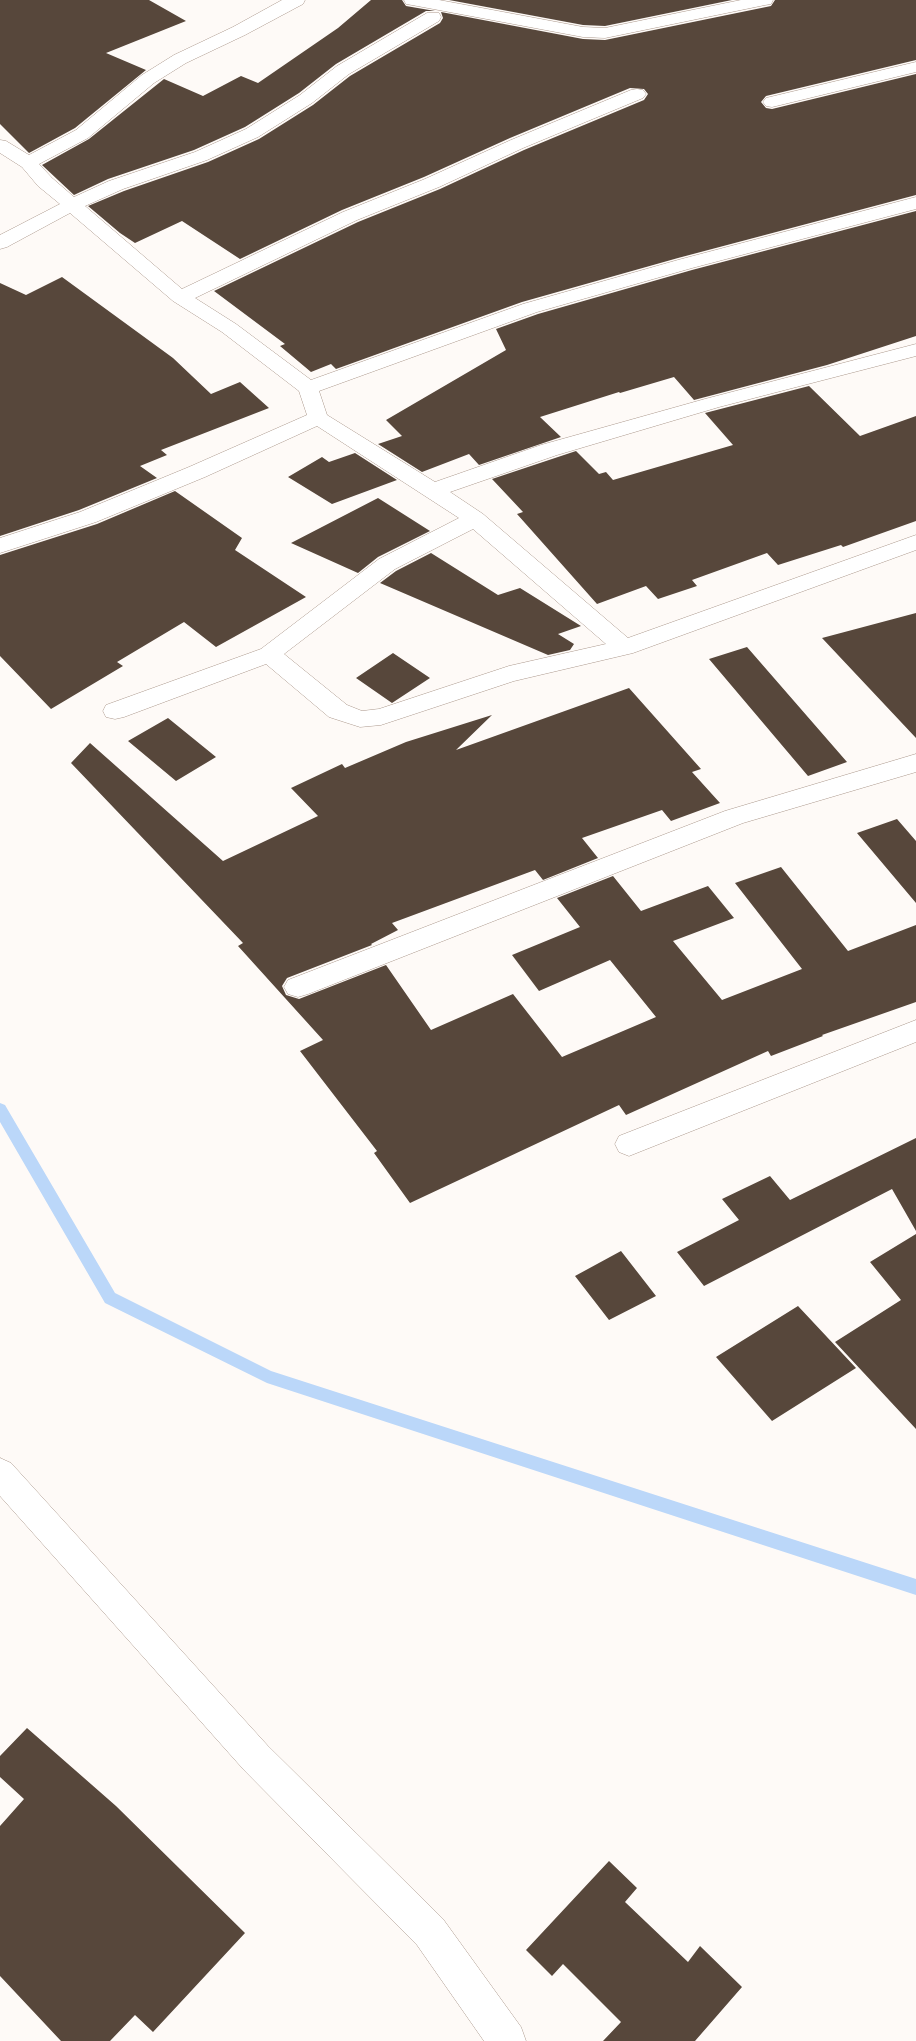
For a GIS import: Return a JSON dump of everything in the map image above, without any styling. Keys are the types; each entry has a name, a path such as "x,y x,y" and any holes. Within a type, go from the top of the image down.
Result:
{"street":[{"path":"28,163 82,134 148,78 180,59 239,31 297,0"},
{"path":"412,0 583,32 604,33 764,0"},
{"path":"0,243 72,205 116,185 201,156 252,133 306,99 343,70 433,17"},
{"path":"772,102 916,67"},
{"path":"180,297 350,216 432,183 516,144 637,94"},
{"path":"0,145 28,163 72,205 180,297 229,328 308,388 318,418 433,490 475,520 625,648"},
{"path":"308,388 530,308 685,264 916,203"},
{"path":"433,490 549,450 712,403 916,350"},
{"path":"0,546 88,517 197,472 318,418"},
{"path":"115,712 269,654 387,564 475,520"},
{"path":"269,654 338,711 360,719 381,717 509,674 625,648 916,542"},
{"path":"298,987 734,817 916,763"},
{"path":"629,1144 916,1031"},
{"path":"0,1473 256,1758 430,1932 508,2041"}],"building":[{"path":"0,0 149,0 186,21 106,53 146,70 75,128 29,153 0,124"},
{"path":"371,0 402,0 406,6 435,11 426,11 336,64 299,93 245,127 194,150 108,179 74,195 42,165 89,139 164,79 203,96 241,76 258,83 338,28"},
{"path":"449,0 732,0 605,26 583,25"},
{"path":"775,0 916,0 916,60 766,96 761,102 766,108 772,109 916,74 916,195 678,258 522,302 336,369 331,364 311,372 280,346 285,344 214,291 358,222 440,189 524,150 644,100 648,94 644,89 630,88 510,138 424,177 342,210 240,259 182,221 135,243 88,206 124,191 208,162 259,139 313,105 350,76 440,23 443,18 441,12 583,39 605,40 771,6"},
{"path":"916,211 916,336 827,365 694,400 674,377 619,392 540,417 561,437 479,465 469,454 422,472 378,444 402,436 386,420 506,350 496,329 538,314 692,270"},
{"path":"62,277 173,358 211,394 240,382 269,408 161,450 167,455 140,466 157,478 79,510 0,536 0,283 26,295"},
{"path":"809,386 860,436 916,416 916,521 843,547 841,545 778,565 767,553 692,580 697,586 658,599 646,586 597,604 517,514 523,512 492,479 576,451 599,474 606,472 613,480 733,445 705,413"},
{"path":"355,453 397,480 332,504 288,477 322,457 329,462"},
{"path":"175,491 242,538 235,550 306,597 216,647 184,622 117,662 123,666 51,709 0,656 0,555 97,524"},
{"path":"378,498 430,531 378,557 358,573 291,543"},
{"path":"431,553 498,595 520,588 581,626 558,634 574,644 570,650 548,655 380,583 396,571"},
{"path":"916,613 916,738 822,638"},
{"path":"747,647 847,762 808,776 709,659"},
{"path":"393,653 430,678 392,703 356,678"},
{"path":"629,688 701,769 692,772 720,803 671,821 662,810 582,838 598,858 543,880 535,870 392,923 398,930 372,945 287,978 282,986 286,995 299,999 386,965 431,1030 513,994 562,1057 656,1017 610,960 539,991 512,955 580,927 557,898 613,876 641,911 708,886 734,918 673,941 722,1000 802,969 735,883 781,867 848,951 916,925 916,1002 822,1035 771,1056 768,1051 626,1115 619,1105 410,1203 374,1153 377,1151 300,1051 323,1040 238,946 243,943 71,763 90,743 223,861 318,816 291,788 342,764 345,768 406,742 492,715 456,750"},
{"path":"168,718 216,757 176,781 128,741"},
{"path":"897,819 916,841 916,903 857,833"},
{"path":"916,1138 916,1231 892,1189 704,1286 677,1252 739,1220 722,1199 770,1176 790,1200"},
{"path":"916,1234 916,1429 835,1342 901,1300 870,1262"},
{"path":"621,1251 656,1296 609,1320 575,1276"},
{"path":"798,1306 856,1368 772,1421 716,1357"},
{"path":"27,1728 116,1806 245,1933 153,2032 135,2015 110,2041 61,2041 0,1976 0,1826 24,1799 0,1777 0,1756"},
{"path":"609,1861 637,1888 625,1902 688,1962 700,1946 742,1987 695,2041 603,2041 621,2022 563,1964 552,1976 526,1950"}],"waterway":[{"path":"0,1109 110,1298 267,1376 916,1587"}]}
